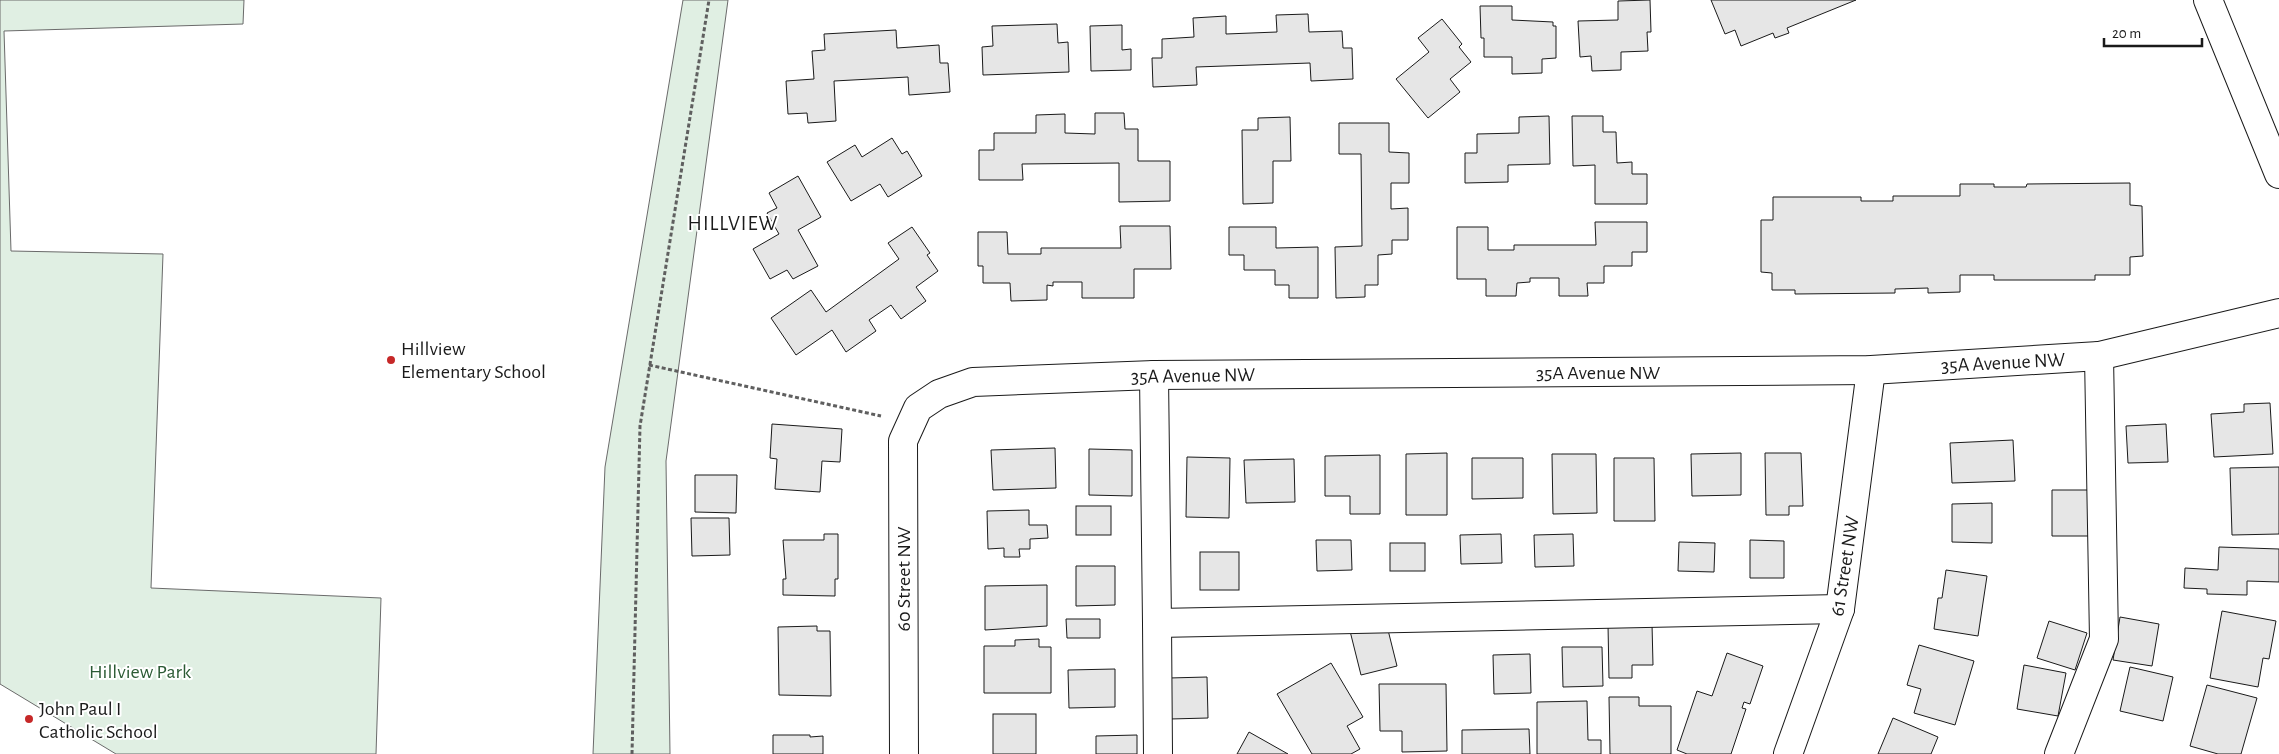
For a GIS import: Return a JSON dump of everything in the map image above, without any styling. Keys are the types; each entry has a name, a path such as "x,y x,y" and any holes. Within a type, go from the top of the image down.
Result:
{"street":[{"path":"2208,0 2279,174"},
{"name":"35A Avenue NW","path":"914,415 939,394 973,382 1154,375 1871,370 2099,356 2279,313"},
{"path":"2059,754 2104,639 2099,356"},
{"name":"61 Street NW","path":"1788,754 1840,609 1871,370"},
{"path":"1154,375 1158,754"},
{"name":"60 Street NW","path":"904,754 903,441 914,415"},
{"path":"1157,623 1840,609"}],"path":[{"path":"632,754 640,426 709,0"},
{"path":"649,365 914,415"}],"green space":[{"name":"Hillview Park","path":"0,0 244,0 243,24 4,31 11,251 163,254 151,588 381,598 376,754 116,754 0,684"},
{"path":"683,0 728,0 666,461 670,754 593,754 605,467"}],"building":[{"path":"1650,0 1651,32 1647,32 1648,51 1621,52 1621,70 1592,71 1591,56 1580,57 1578,21 1618,20 1618,1"},
{"path":"1711,0 1856,0 1787,28 1789,33 1775,38 1773,33 1741,46 1735,30 1725,34"},
{"path":"1480,6 1512,6 1512,20 1553,22 1553,26 1556,26 1556,58 1542,59 1542,73 1512,74 1512,57 1484,57 1484,38 1481,38"},
{"path":"1308,14 1309,32 1342,31 1343,48 1352,48 1353,79 1311,81 1310,63 1196,67 1197,85 1153,87 1152,58 1162,58 1162,39 1194,37 1193,18 1226,16 1226,34 1277,32 1276,15"},
{"path":"1442,19 1462,44 1459,47 1471,62 1450,79 1460,92 1428,118 1396,79 1429,52 1418,38"},
{"path":"1057,24 1058,43 1068,42 1069,72 983,75 982,47 993,46 992,26"},
{"path":"1122,25 1122,50 1131,49 1131,70 1091,71 1090,26"},
{"path":"896,30 897,48 939,45 940,63 948,63 950,92 909,95 908,77 834,81 836,121 808,123 807,113 788,114 786,81 814,79 812,51 825,50 824,34"},
{"path":"1095,113 1124,113 1125,129 1138,129 1138,161 1170,161 1170,201 1119,202 1119,163 1022,164 1023,180 979,180 979,150 994,150 994,133 1036,133 1036,115 1065,114 1065,133 1095,134"},
{"path":"1549,116 1550,164 1508,165 1508,182 1465,183 1465,153 1477,153 1477,134 1519,133 1519,117"},
{"path":"1572,116 1603,116 1603,132 1616,132 1617,163 1632,162 1632,174 1647,174 1647,204 1595,204 1595,165 1573,166"},
{"path":"1290,117 1291,161 1273,161 1273,203 1243,204 1242,130 1258,130 1258,118"},
{"path":"1339,123 1389,123 1389,152 1409,153 1409,183 1391,183 1391,209 1408,208 1408,240 1392,240 1392,254 1378,255 1378,285 1365,285 1365,297 1336,298 1335,247 1362,246 1361,154 1339,154"},
{"path":"892,138 902,154 907,151 922,176 888,197 880,184 851,201 827,162 855,145 862,157"},
{"path":"798,176 821,217 798,230 818,266 793,279 787,270 770,279 753,249 779,234 767,213 777,208 769,193"},
{"path":"2130,183 2130,205 2142,206 2143,256 2130,257 2130,275 2095,275 2095,280 1994,280 1994,275 1960,275 1960,292 1928,293 1928,288 1895,289 1895,293 1795,294 1795,290 1772,290 1772,273 1761,272 1761,220 1773,220 1773,197 1861,197 1861,201 1893,201 1893,196 1960,196 1960,184 1994,184 1994,187 2026,187 2027,184"},
{"path":"1595,222 1647,222 1647,252 1632,252 1632,266 1604,266 1604,283 1587,283 1588,296 1559,296 1559,278 1530,278 1530,282 1517,283 1516,296 1486,296 1486,279 1457,279 1457,227 1488,227 1488,250 1514,250 1514,245 1596,245"},
{"path":"1120,226 1170,226 1171,269 1134,269 1134,298 1082,298 1082,282 1053,282 1053,286 1047,285 1047,300 1011,301 1010,283 983,283 983,266 978,266 978,232 1007,232 1008,254 1041,254 1041,248 1121,248"},
{"path":"912,227 930,253 927,255 938,271 916,287 926,301 901,319 891,305 869,320 876,331 846,352 832,330 796,355 771,318 811,290 826,312 899,259 888,243"},
{"path":"1229,227 1276,227 1276,248 1318,247 1318,298 1289,298 1289,285 1275,285 1275,270 1244,270 1244,255 1229,255"},
{"path":"2270,403 2273,454 2214,457 2211,414 2244,412 2244,404"},
{"path":"772,424 842,429 840,462 822,461 820,492 775,489 777,459 770,458"},
{"path":"2166,424 2168,462 2128,463 2126,426"},
{"path":"2013,440 2015,481 1952,483 1950,443"},
{"path":"1055,448 1056,488 993,490 991,450"},
{"path":"1089,449 1132,450 1132,496 1089,495"},
{"path":"1447,453 1447,515 1406,515 1406,454"},
{"path":"1741,453 1741,495 1692,496 1691,454"},
{"path":"1765,453 1801,453 1803,506 1789,506 1789,515 1766,515"},
{"path":"1552,454 1596,454 1597,513 1553,514"},
{"path":"1380,455 1380,514 1350,514 1350,496 1325,496 1325,456"},
{"path":"1187,457 1230,458 1229,518 1186,517"},
{"path":"1472,458 1523,458 1523,498 1472,499"},
{"path":"1614,458 1654,458 1655,521 1614,521"},
{"path":"1294,459 1295,502 1246,503 1244,460"},
{"path":"2279,467 2279,534 2232,535 2230,468"},
{"path":"695,475 737,475 736,513 695,512"},
{"path":"2052,490 2092,490 2093,536 2052,536"},
{"path":"1992,503 1992,543 1952,542 1952,504"},
{"path":"1076,506 1111,506 1111,535 1076,535"},
{"path":"1029,510 1029,525 1047,525 1048,538 1030,539 1030,549 1019,549 1020,557 1004,557 1004,548 988,549 987,511"},
{"path":"691,518 729,518 730,555 692,556"},
{"path":"824,534 838,534 838,579 835,579 835,596 783,595 783,579 786,579 783,540 824,540"},
{"path":"1501,534 1502,563 1461,564 1460,535"},
{"path":"1573,534 1574,566 1535,567 1534,535"},
{"path":"1316,540 1351,540 1352,570 1317,571"},
{"path":"1750,540 1784,541 1784,578 1750,578"},
{"path":"1679,542 1715,543 1714,572 1678,571"},
{"path":"1390,543 1425,543 1425,571 1390,571"},
{"path":"2219,547 2279,549 2279,582 2247,581 2247,595 2207,594 2207,589 2184,588 2185,568 2218,570"},
{"path":"1200,552 1239,552 1239,590 1200,590"},
{"path":"1076,566 1115,566 1115,605 1076,606"},
{"path":"1946,570 1987,576 1978,636 1934,629 1938,598 1942,598"},
{"path":"1047,585 1047,626 985,630 985,586"},
{"path":"2222,611 2276,621 2269,659 2263,658 2258,687 2210,678"},
{"path":"2120,617 2159,624 2152,666 2113,660"},
{"path":"1066,619 1100,619 1100,638 1067,638"},
{"path":"2049,621 2087,633 2075,670 2037,658"},
{"path":"1652,624 1653,665 1632,665 1632,678 1609,678 1608,625"},
{"path":"817,626 817,631 830,631 831,696 779,695 778,627"},
{"path":"1387,626 1397,666 1361,675 1350,631"},
{"path":"1039,639 1039,647 1051,647 1051,693 984,693 984,646 1015,646 1015,640"},
{"path":"1919,645 1974,661 1955,725 1914,713 1921,689 1907,685"},
{"path":"1562,647 1602,647 1603,686 1563,687"},
{"path":"1727,653 1763,666 1750,704 1744,702 1742,708 1746,709 1731,754 1687,754 1677,750 1697,691 1712,696"},
{"path":"1530,654 1531,693 1494,694 1493,655"},
{"path":"1331,663 1363,717 1347,726 1360,749 1351,754 1312,754 1277,694"},
{"path":"2024,665 2066,673 2058,716 2017,709"},
{"path":"2130,667 2173,677 2163,721 2120,711"},
{"path":"1115,669 1115,707 1069,708 1068,670"},
{"path":"1207,677 1208,718 1170,719 1169,678"},
{"path":"1379,684 1446,684 1447,751 1402,752 1402,731 1380,731"},
{"path":"2207,685 2257,698 2241,754 2218,754 2190,746"},
{"path":"1609,697 1639,697 1639,706 1671,706 1671,754 1610,754"},
{"path":"1587,701 1588,740 1601,740 1601,754 1537,754 1537,702"},
{"path":"993,714 1036,714 1036,754 993,754"},
{"path":"1893,718 1938,737 1931,754 1878,754"},
{"path":"1529,729 1530,754 1462,754 1462,730"},
{"path":"1249,732 1288,754 1237,754"},
{"path":"773,735 823,736 823,754 773,754"},
{"path":"1137,735 1137,754 1096,754 1096,736"}],"place":[{"name":"Hillview Elementary School","path":"391,360"},
{"name":"John Paul I Catholic School","path":"29,719"}],"district":[{"name":"HILLVIEW","path":"733,223"}]}
